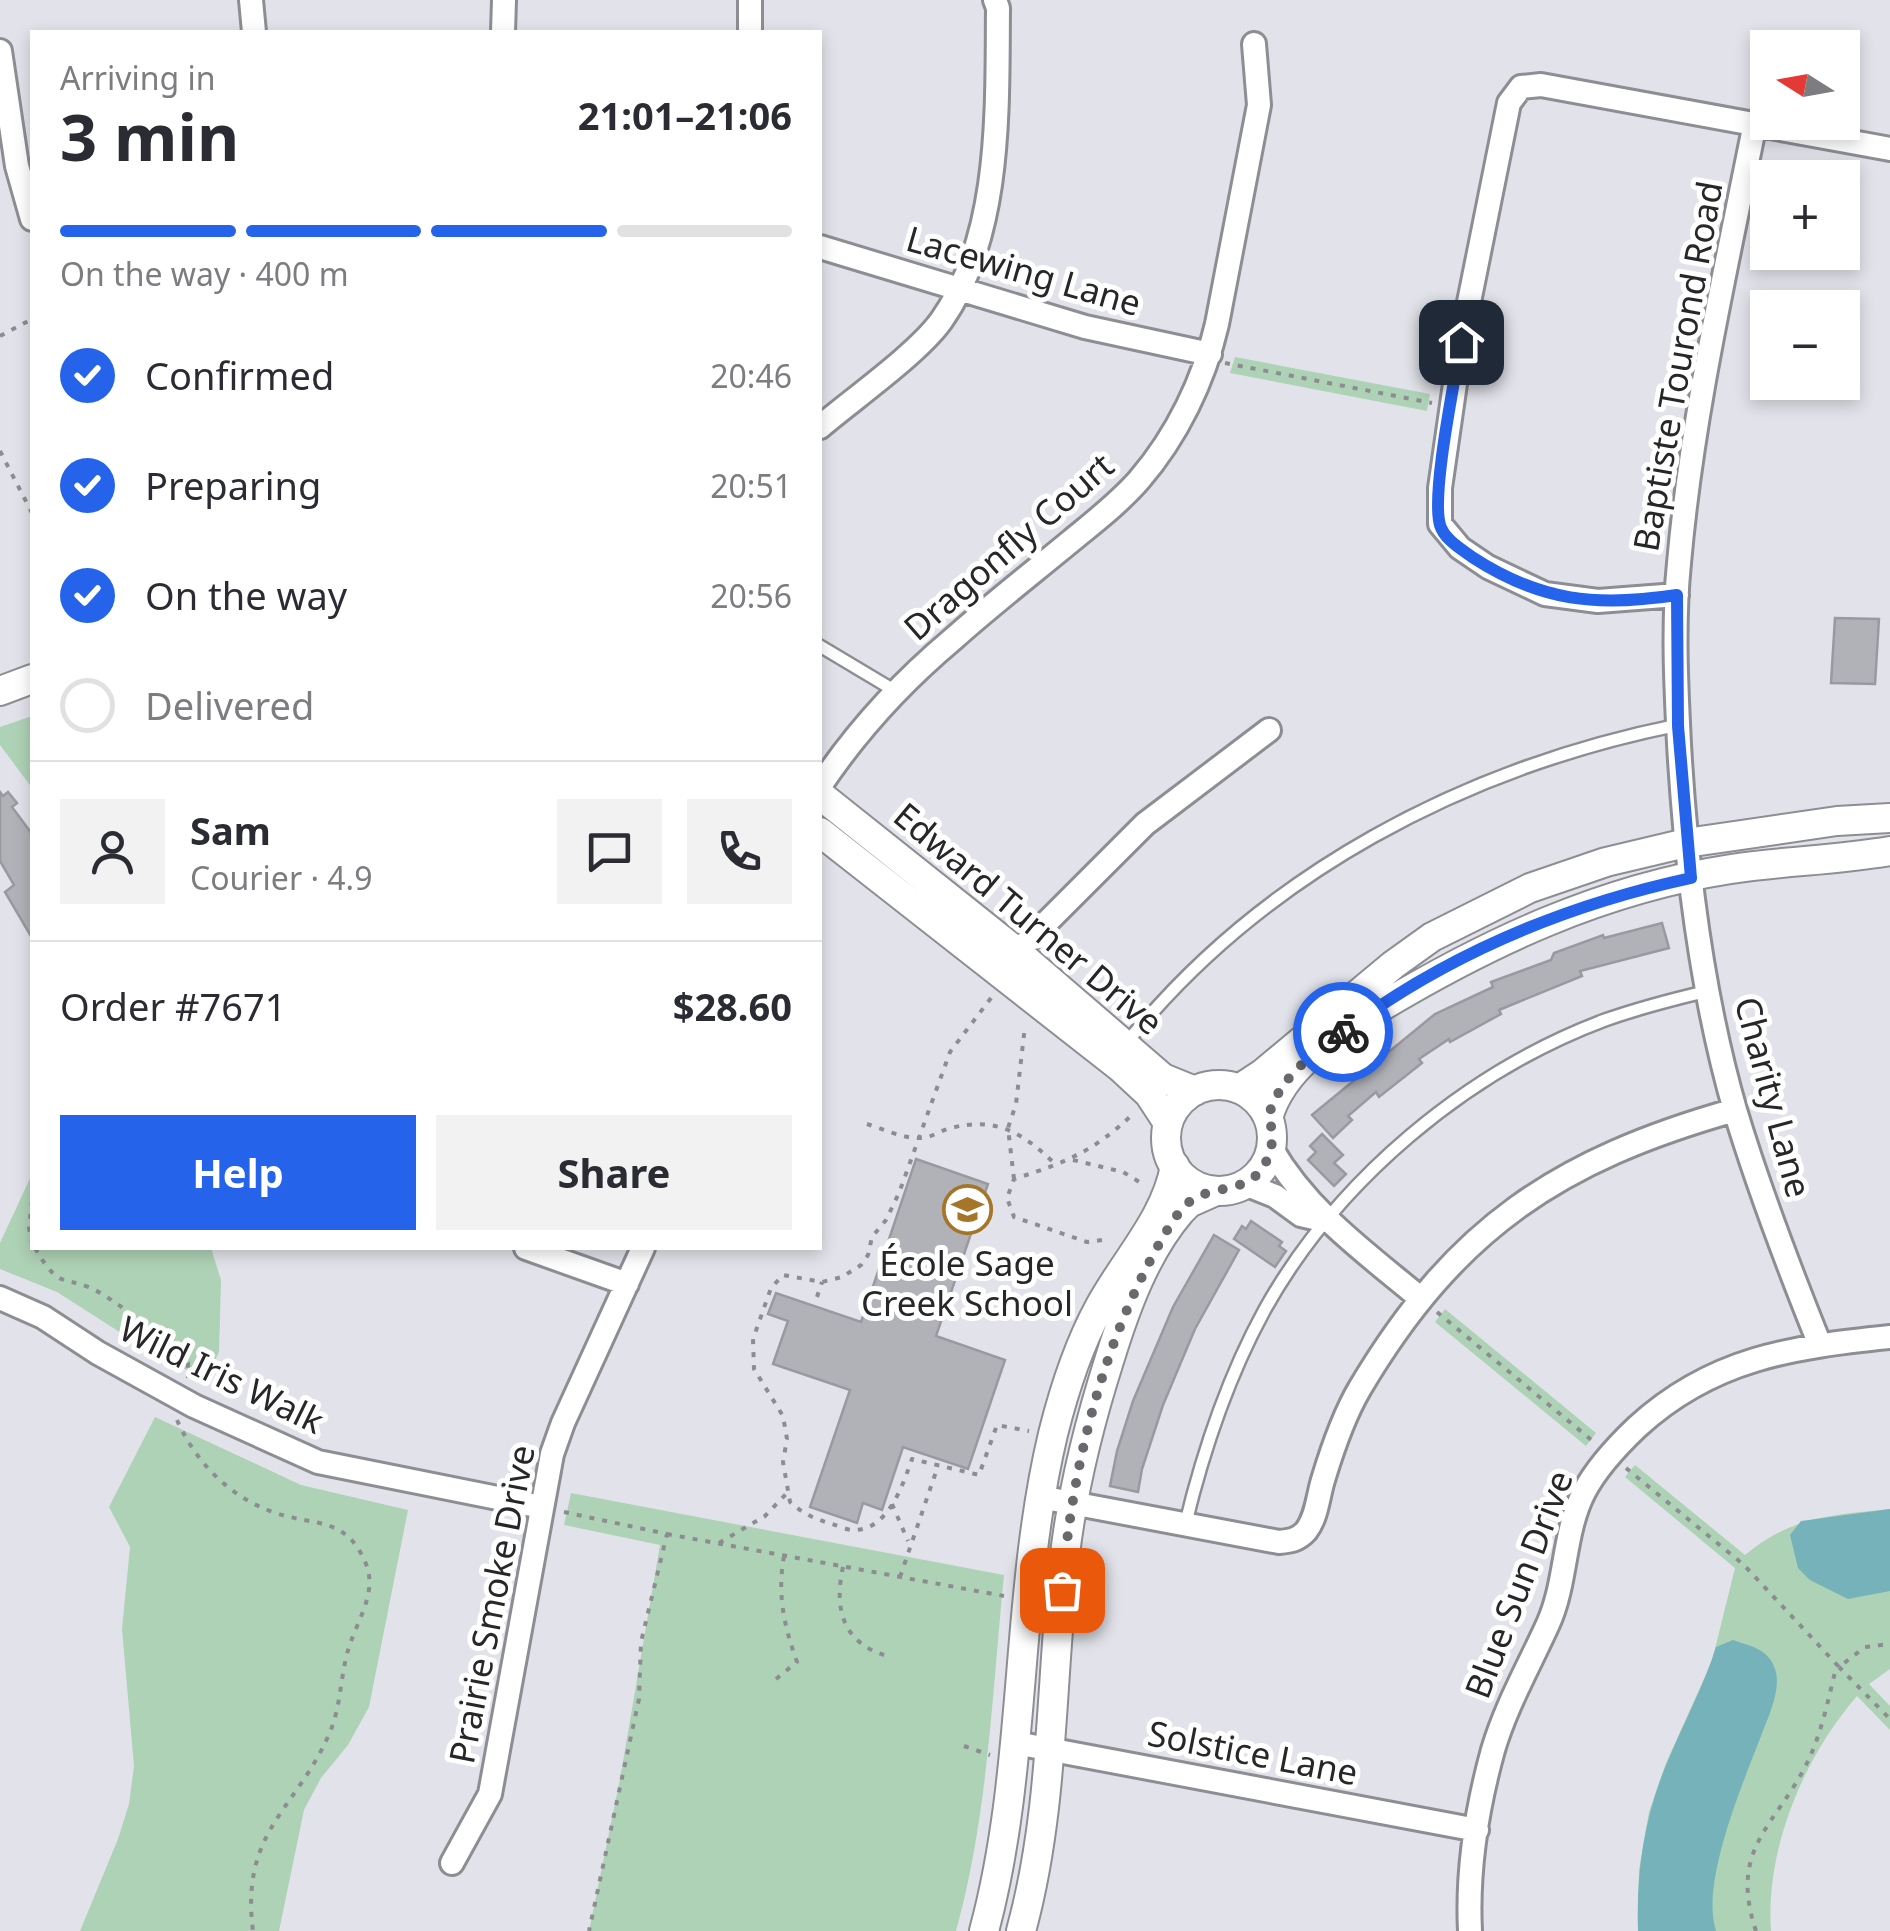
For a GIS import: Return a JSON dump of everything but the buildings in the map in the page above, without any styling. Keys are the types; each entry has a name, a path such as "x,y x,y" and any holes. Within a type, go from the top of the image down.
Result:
{"street":[{"path":"251,0 254,30"},
{"path":"503,30 504,0"},
{"path":"750,0 750,30"},
{"path":"822,426 940,323 959,290 976,243 996,140 995,0"},
{"name":"Dragonfly Court","path":"822,783 897,692 950,641 1138,480 1170,437 1210,354 1259,105 1254,44"},
{"path":"0,51 17,166 30,212"},
{"path":"1677,595 1598,602 1545,594 1512,580 1460,548 1440,524 1440,488 1451,407 1501,130 1508,103 1522,87 1570,89 1750,123"},
{"name":"Baptiste Tourond Road","path":"1688,860 1678,725 1677,595 1694,431 1752,140"},
{"path":"1841,140 1890,149"},
{"name":"Lacewing Lane","path":"822,248 1085,328 1210,354"},
{"path":"0,690 30,680"},
{"path":"1012,956 1144,824 1269,730"},
{"name":"Edward Turner Drive","path":"822,797 1012,956 1118,1053 1168,1123"},
{"path":"1239,1089 1393,966 1448,928 1568,874 1688,860 1838,821 1890,818"},
{"name":"Edward Turner Drive","path":"822,833 1118,1053 1195,1091"},
{"path":"1268,1118 1273,1100 1286,1079 1360,1019 1494,943 1544,921 1614,896 1688,860 1731,869 1841,860 1890,851"},
{"name":"Charity Lane","path":"1688,860 1708,991 1735,1110 1775,1230 1820,1345"},
{"path":"1216,1190 1196,1186 1174,1166 1167,1145 1168,1123 1178,1104 1195,1091 1212,1085 1239,1089 1257,1100 1272,1125 1271,1148 1257,1175 1245,1184"},
{"path":"1040,1497 1279,1542 1302,1535 1314,1514 1354,1397 1478,1238 1524,1200 1569,1173 1652,1135 1735,1110"},
{"path":"1271,1148 1290,1178 1327,1221 1428,1304"},
{"path":"984,1931 1010,1809 1024,1612 1040,1497 1054,1432 1080,1347 1121,1269 1165,1202 1174,1166"},
{"path":"1021,1931 1038,1860 1073,1504 1093,1411 1125,1312 1144,1268 1181,1211 1188,1203 1216,1190 1245,1184 1259,1187 1301,1215 1327,1221"},
{"path":"532,1250 627,1284"},
{"name":"Prairie Smoke Drive","path":"452,1863 490,1794 552,1454 643,1250"},
{"name":"Wild Iris Walk","path":"0,1298 43,1318 181,1399 318,1462 543,1501"},
{"name":"Blue Sun Drive","path":"1470,1931 1470,1880 1494,1748 1530,1658 1549,1622 1578,1507 1610,1455 1649,1416 1715,1373 1748,1360 1890,1336"},
{"name":"Solstice Lane","path":"1016,1743 1477,1830"}],"lane":[{"path":"822,647 897,692"},
{"path":"1118,1053 1179,986 1254,917 1369,838 1450,796 1528,764 1678,725"},
{"path":"1186,1526 1208,1441 1242,1353 1265,1309 1327,1221 1391,1153 1501,1070 1605,1020 1708,991"}],"path":[{"path":"0,336 30,320"},
{"path":"1210,354 1222,362 1451,407"},
{"path":"0,451 30,509"},
{"path":"991,998 950,1052 899,1193 872,1237 868,1255 861,1265 842,1277 822,1282 783,1275 771,1288 752,1339 754,1370 782,1416 788,1439 783,1462 790,1502 800,1512 854,1531 880,1517 899,1496 912,1459 980,1476 997,1425 1029,1430"},
{"path":"1025,1026 1016,1104 1008,1128 1014,1180 1007,1198 1014,1217 1086,1242 1102,1240"},
{"path":"1014,1180 1074,1160 1134,1114"},
{"path":"866,1124 919,1139 950,1128 980,1124 1008,1128 1034,1142 1057,1166"},
{"path":"1074,1160 1123,1172 1141,1184"},
{"path":"37,1250 53,1276 97,1291 155,1331 188,1363 188,1382 176,1417 187,1443 202,1463 256,1505 344,1532 363,1558 370,1581 345,1658 340,1699 328,1737 264,1837 251,1892 253,1931"},
{"path":"817,1297 822,1282"},
{"path":"1428,1304 1744,1565 1890,1719"},
{"path":"900,1577 938,1466"},
{"path":"718,1544 765,1516 787,1494"},
{"path":"543,1501 559,1499 563,1512 667,1534 1004,1596"},
{"path":"892,1504 910,1545"},
{"path":"589,1931 638,1699 642,1642 667,1534"},
{"path":"776,1679 797,1662 781,1608 779,1584 784,1556"},
{"path":"843,1566 838,1595 843,1619 861,1644 886,1656"},
{"path":"1756,1931 1747,1902 1749,1870 1759,1838 1808,1761 1835,1672 1865,1648 1890,1644"},
{"path":"964,1746 990,1755"}],"green space":[{"path":"1235,357 1430,394 1427,411 1230,373"},
{"path":"30,717 30,785 0,745 0,727"},
{"path":"30,1178 30,1250 212,1250 221,1280 219,1352 206,1380 143,1347 57,1292 0,1269 0,1243"},
{"path":"1445,1309 1596,1433 1586,1446 1435,1322"},
{"path":"155,1417 301,1485 408,1510 369,1707 304,1810 279,1931 80,1931 118,1839 129,1804 134,1766 122,1629 130,1547 109,1507"},
{"path":"1635,1465 1745,1555 1796,1525 1890,1509 1890,1669 1869,1684 1890,1706 1890,1730 1857,1696 1820,1747 1782,1837 1774,1868 1771,1931 1638,1931 1639,1870 1649,1812 1666,1763 1712,1661 1735,1568 1625,1477"},
{"path":"571,1493 1004,1575 982,1799 956,1931 589,1931 660,1545 564,1525"}],"water":[{"path":"1890,1509 1890,1591 1848,1599 1810,1580 1798,1568 1790,1535 1801,1521"},
{"path":"1733,1640 1768,1657 1777,1685 1718,1861 1713,1911 1716,1931 1638,1931 1638,1888 1652,1804 1716,1647"}],"way so far":[{"path":"1062,1590 1079,1470 1093,1411 1125,1312 1144,1268 1188,1203 1216,1190 1238,1187 1257,1175 1271,1148 1272,1125 1268,1118 1273,1100 1286,1079 1343,1032"}],"place":[{"name":"École Sage Creek School","path":"967,1210"}],"route":[{"path":"1343,1032 1494,943 1579,907 1691,878 1678,726 1677,595 1598,602 1545,594 1488,567 1447,536 1440,524 1440,488 1461,342"}]}
